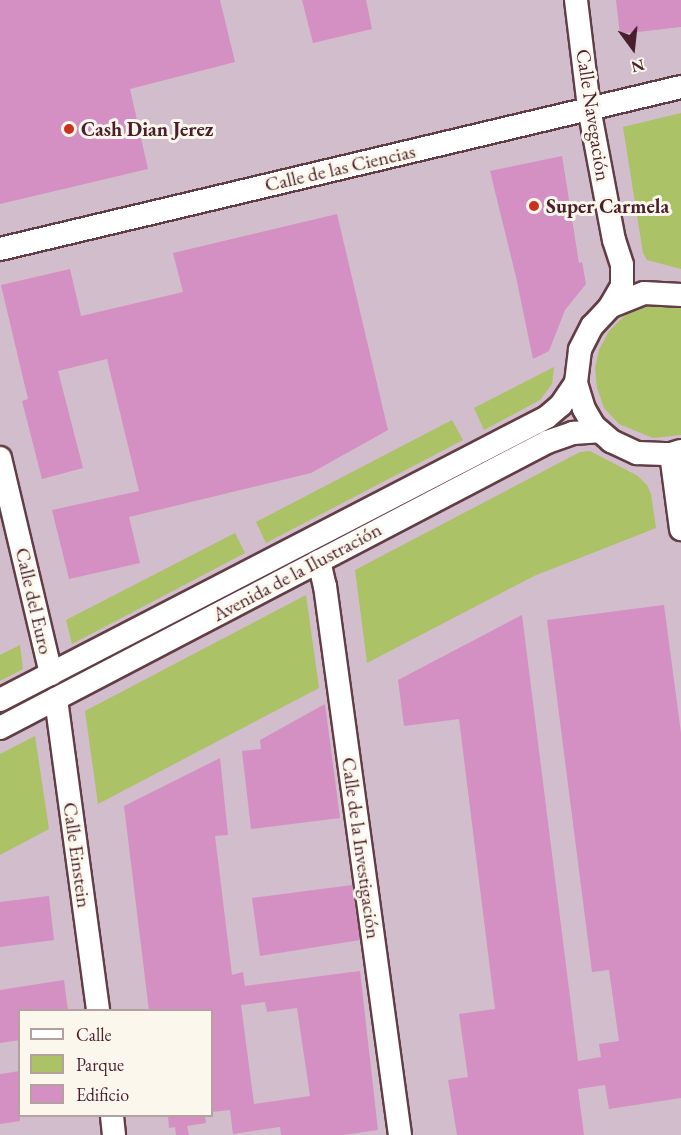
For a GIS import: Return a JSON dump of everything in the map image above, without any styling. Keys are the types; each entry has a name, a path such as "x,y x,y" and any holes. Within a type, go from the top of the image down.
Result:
{"street":[{"name":"Calle Navegación","path":"576,0 589,108 614,240 622,264 622,286 610,307"},
{"name":"Calle de las Ciencias","path":"0,249 681,87"},
{"name":"Calle Navegación","path":"622,264 636,281 656,292"},
{"path":"681,295 656,292 631,297 610,307 592,326 580,350 576,382 584,409 599,431 611,441 637,453 676,453 681,529"},
{"name":"Avenida de la Ilustración","path":"0,700 547,417 561,405 576,382"},
{"name":"Avenida de la Ilustración","path":"0,728 547,441 573,433 599,431"},
{"name":"Calle del Euro","path":"0,458 51,674"},
{"name":"Calle de la Investigación","path":"319,561 325,586 400,1135"},
{"name":"Calle Einstein","path":"56,699 98,1009"},
{"path":"112,1117 114,1135"}],"shaded area":[{"path":"0,0 681,0 681,1135 0,1135"}],"green space":[{"path":"681,113 681,269 647,260 643,253 623,127"},
{"path":"664,304 681,307 681,435 653,438 619,424 604,408 597,388 595,368 599,350 609,331 624,316 642,308"},
{"path":"554,367 552,384 540,400 484,430 474,408"},
{"path":"452,420 463,440 266,543 256,522"},
{"path":"590,451 638,476 647,485 651,494 656,528 534,576 367,663 355,570 580,452"},
{"path":"235,533 245,553 72,644 66,620"},
{"path":"306,595 319,688 98,804 85,711"},
{"path":"20,645 23,669 0,681 0,655"},
{"path":"35,736 49,829 0,855 0,754"}],"building":[{"name":"Cash Dian Jerez","path":"0,0 220,0 235,62 130,89 148,169 0,204"},
{"path":"302,0 366,0 372,29 313,43"},
{"path":"616,0 681,0 681,27 620,34"},
{"path":"562,156 579,263 582,262 586,284 565,310 549,351 533,359 490,171"},
{"path":"337,214 388,430 311,473 129,517 140,563 69,579 52,510 139,491 107,359 58,371 83,468 42,479 22,401 28,399 1,285 70,269 81,316 183,292 173,253"},
{"path":"664,605 681,733 681,1098 609,1109 605,1085 578,1089 584,1135 457,1135 448,1080 468,1077 459,1014 495,1009 459,719 404,726 398,680 522,615 578,1061 601,1057 599,1044 619,1041 609,970 592,972 547,620"},
{"path":"325,704 340,818 251,829 242,751 261,749 260,740"},
{"path":"220,758 228,835 215,836 232,975 243,972 245,986 360,971 378,1130 343,1135 281,1135 280,1127 233,1134 230,1110 213,1112 213,1009 149,1009 124,806","holes":["265,1002 267,1012 297,1008 310,1096 254,1104 241,1005"]},
{"path":"352,885 360,940 260,956 252,898"},
{"path":"49,896 54,940 0,947 0,902"},
{"path":"64,980 68,1009 18,1009 18,1040 0,1043 0,990"},
{"path":"18,1071 18,1117 20,1121 0,1124 0,1074"},
{"path":"168,1117 205,1117 206,1123 187,1126 189,1135 176,1135 175,1127 169,1128"}],"place":[{"name":"Cash Dian Jerez","path":"69,129"},
{"name":"Super Carmela","path":"534,206"}]}
